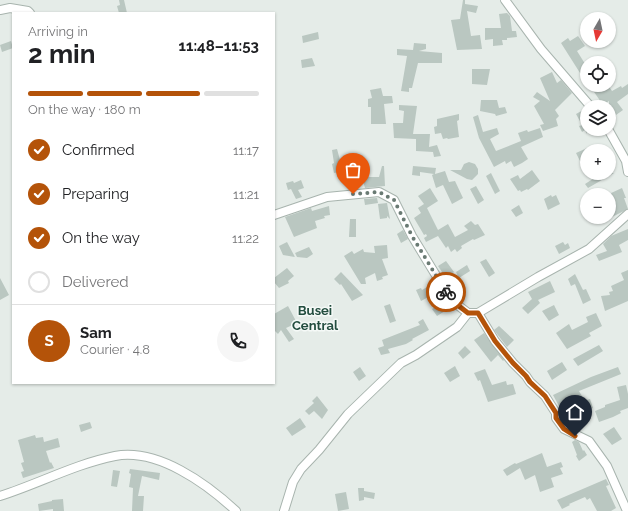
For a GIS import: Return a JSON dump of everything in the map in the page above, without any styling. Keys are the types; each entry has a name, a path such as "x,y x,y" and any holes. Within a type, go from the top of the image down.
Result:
{"street":[{"path":"505,0 541,49 585,100"},
{"path":"0,10 10,8 29,12"},
{"path":"612,136 626,161 628,172"},
{"path":"275,215 327,197 379,192 394,200 412,236 451,300 468,313 478,313 538,277 589,249 628,214"},
{"path":"284,511 293,482 301,468 319,450 348,414 396,367 457,327 468,313"},
{"path":"478,313 495,341 530,382 545,396 556,413 556,418 564,429 589,441 607,466 627,511"},
{"path":"0,496 73,469 116,456 131,456 157,460 179,470 220,496 236,511"}],"building":[{"path":"119,0 124,0 127,12 119,12 117,6 120,5"},
{"path":"463,0 465,0 465,4 478,6 476,13 467,11 471,36 480,35 482,49 457,50 451,20 460,19"},
{"path":"507,13 510,16 512,31 516,31 517,37 502,40 503,45 493,46 493,39 485,40 485,28 501,28 499,14"},
{"path":"318,32 319,39 303,43 302,36"},
{"path":"578,36 580,39 580,48 582,48 577,51 580,56 580,73 561,43 568,38 570,41"},
{"path":"11,41 12,48 2,52 0,45"},
{"path":"414,43 426,44 426,49 419,51 442,53 442,63 418,63 412,88 409,88 409,92 401,91 407,56 397,55 397,49 413,50"},
{"path":"312,58 315,66 302,68 301,60"},
{"path":"472,69 490,69 487,85 472,84"},
{"path":"552,72 557,83 561,80 572,93 555,110 559,116 556,119 558,126 543,131 540,125 544,124 534,106 540,101 533,97 537,92 550,101 540,78"},
{"path":"628,84 628,94 617,102 623,110 616,115 616,100 600,100 594,92 616,92 616,89 621,86 622,88"},
{"path":"381,88 383,96 392,96 393,103 384,104 386,124 371,124 371,107 368,107 368,99 372,98 370,90"},
{"path":"481,100 497,100 499,108 505,107 507,113 496,116 495,114 480,111"},
{"path":"399,105 417,106 413,134 430,134 429,147 437,145 441,156 434,157 433,152 416,151 416,139 394,138 393,123 403,123 404,111 399,110"},
{"path":"580,112 580,121 576,114"},
{"path":"459,114 459,120 457,121 459,137 443,139 441,133 435,134 434,127 437,126 437,119"},
{"path":"478,115 483,132 497,128 499,134 490,139 496,151 521,141 518,133 527,130 528,132 540,128 543,137 521,147 528,159 522,163 514,167 511,161 506,164 505,161 494,167 479,138 473,117"},
{"path":"337,149 343,171 334,173 332,164 334,163 332,150"},
{"path":"580,151 580,161 576,153"},
{"path":"469,162 475,164 478,169 478,174 472,180 450,170 461,170 464,164"},
{"path":"382,166 384,166 385,186 365,188 363,181 352,182 352,176 368,174 368,177 379,177"},
{"path":"413,166 436,168 435,174 445,171 449,182 455,181 463,198 452,204 443,185 436,188 432,175 434,174 420,172 420,176 412,175"},
{"path":"532,170 540,181 528,190 527,189 521,192 520,190 518,191 510,179 518,175 520,179"},
{"path":"491,173 500,191 495,194 486,176"},
{"path":"301,180 304,188 298,190 302,197 296,199 291,189 288,190 286,183 293,181 294,183"},
{"path":"591,180 602,180 588,188 585,184"},
{"path":"476,186 484,200 478,204 470,189"},
{"path":"430,188 438,201 427,208 438,230 448,224 455,237 468,230 464,226 471,221 475,225 478,224 485,235 474,240 473,239 461,246 462,248 457,252 455,249 451,252 448,246 446,248 438,236 426,242 424,238 427,236 426,234 424,235 414,218 421,213 418,208 424,204 418,196"},
{"path":"622,188 628,209 616,215 616,191"},
{"path":"551,195 552,197 556,195 560,204 548,210 544,199"},
{"path":"377,198 378,203 365,205 364,199"},
{"path":"387,203 390,219 387,216 387,218 380,219 378,204"},
{"path":"519,205 523,213 516,217 511,210"},
{"path":"329,206 330,215 324,216 325,218 315,221 317,228 294,237 285,217 311,208 312,211"},
{"path":"350,219 356,219 356,237 349,237"},
{"path":"628,229 628,240 619,245 622,252 599,261 596,255 607,251 603,244 611,236"},
{"path":"403,230 408,239 401,243 397,234"},
{"path":"287,242 295,257 283,255 279,246"},
{"path":"563,242 565,245 568,243 570,248 559,254 555,246"},
{"path":"387,245 388,258 382,259 388,275 377,281 375,273 365,278 366,284 361,284 344,256 352,251 354,254 363,249 364,252 375,253 374,246"},
{"path":"309,247 313,254 307,258 297,257 295,253"},
{"path":"486,259 495,273 489,277 480,262"},
{"path":"446,261 454,272 446,278 438,266"},
{"path":"467,265 470,271 459,278 456,272"},
{"path":"287,268 294,276 288,281 289,283 279,288 275,283 275,277"},
{"path":"628,270 628,301 605,311 601,296 610,295 609,292 613,291 611,286 624,280 621,273"},
{"path":"341,272 363,295 352,301 341,284 340,285 334,279"},
{"path":"575,274 583,290 586,289 591,300 583,304 575,284 571,286 568,279"},
{"path":"0,278 9,295 0,300"},
{"path":"550,281 555,292 538,300 540,303 528,314 522,308 532,299 528,292"},
{"path":"429,286 434,294 421,301 416,290 421,288 422,290"},
{"path":"390,304 396,321 390,323 384,306"},
{"path":"441,304 445,311 437,316 432,309"},
{"path":"554,305 559,315 549,321 542,311"},
{"path":"288,306 297,323 286,328 294,339 289,342 281,330 278,334 275,331 275,313"},
{"path":"596,313 602,326 589,333 591,336 567,349 556,333 569,324 572,330 588,322 586,317"},
{"path":"423,319 429,330 406,344 388,349 390,353 381,355 378,348 384,346 382,340 420,325 418,322"},
{"path":"499,326 514,340 507,347 494,330"},
{"path":"484,333 504,360 503,361 498,355 491,362 474,340"},
{"path":"599,345 603,351 578,366 573,359"},
{"path":"465,346 471,352 463,359 458,353"},
{"path":"562,362 567,370 552,380 547,371"},
{"path":"455,366 460,376 450,382 444,373"},
{"path":"360,367 366,376 359,381 353,372"},
{"path":"618,367 621,374 579,391 583,398 568,405 568,407 560,408 553,395 591,377"},
{"path":"485,369 492,385 506,381 507,385 513,384 516,394 488,402 480,380 478,381 474,373"},
{"path":"626,385 628,394 628,408 620,411 621,413 613,417 599,422 595,411 605,407 605,405 620,400 617,387"},
{"path":"317,396 328,410 322,419 314,411 309,415 305,411 314,403 312,401"},
{"path":"590,399 593,408 583,412 580,402"},
{"path":"300,418 306,427 292,436 286,428"},
{"path":"90,422 92,428 81,432 79,425"},
{"path":"614,427 622,439 612,445 603,434"},
{"path":"35,435 36,438 43,437 44,442 58,438 60,447 46,451 50,463 51,462 54,468 23,478 21,472 24,471 21,463 24,462 18,440"},
{"path":"575,440 579,442 583,451 584,450 587,455 579,461 572,442"},
{"path":"542,453 547,467 561,462 563,467 560,468 563,474 551,478 554,487 540,492 535,475 525,480 520,468 507,476 503,470 515,463 516,464"},
{"path":"130,469 160,473 159,480 142,476 138,496 144,496 143,511 132,511 133,488 129,487 131,474 129,473"},
{"path":"113,470 120,471 117,487 111,486"},
{"path":"606,479 609,485 606,486 616,508 611,511 597,511 590,498 587,500 585,497 562,509 557,500"},
{"path":"358,488 364,488 364,491 375,493 374,499 364,497 364,500 359,501"},
{"path":"346,492 349,509 338,511 335,494"},
{"path":"63,499 64,511 53,511 53,509 39,511 38,504"}],"way so far":[{"path":"353,194 379,192 394,200 412,236 446,292"}],"district":[{"name":"Busei Central","path":"315,318"}],"route":[{"path":"446,292 451,300 468,313 478,313 495,341 513,363 530,382 542,391 556,413 556,418 564,429 575,436"}]}
